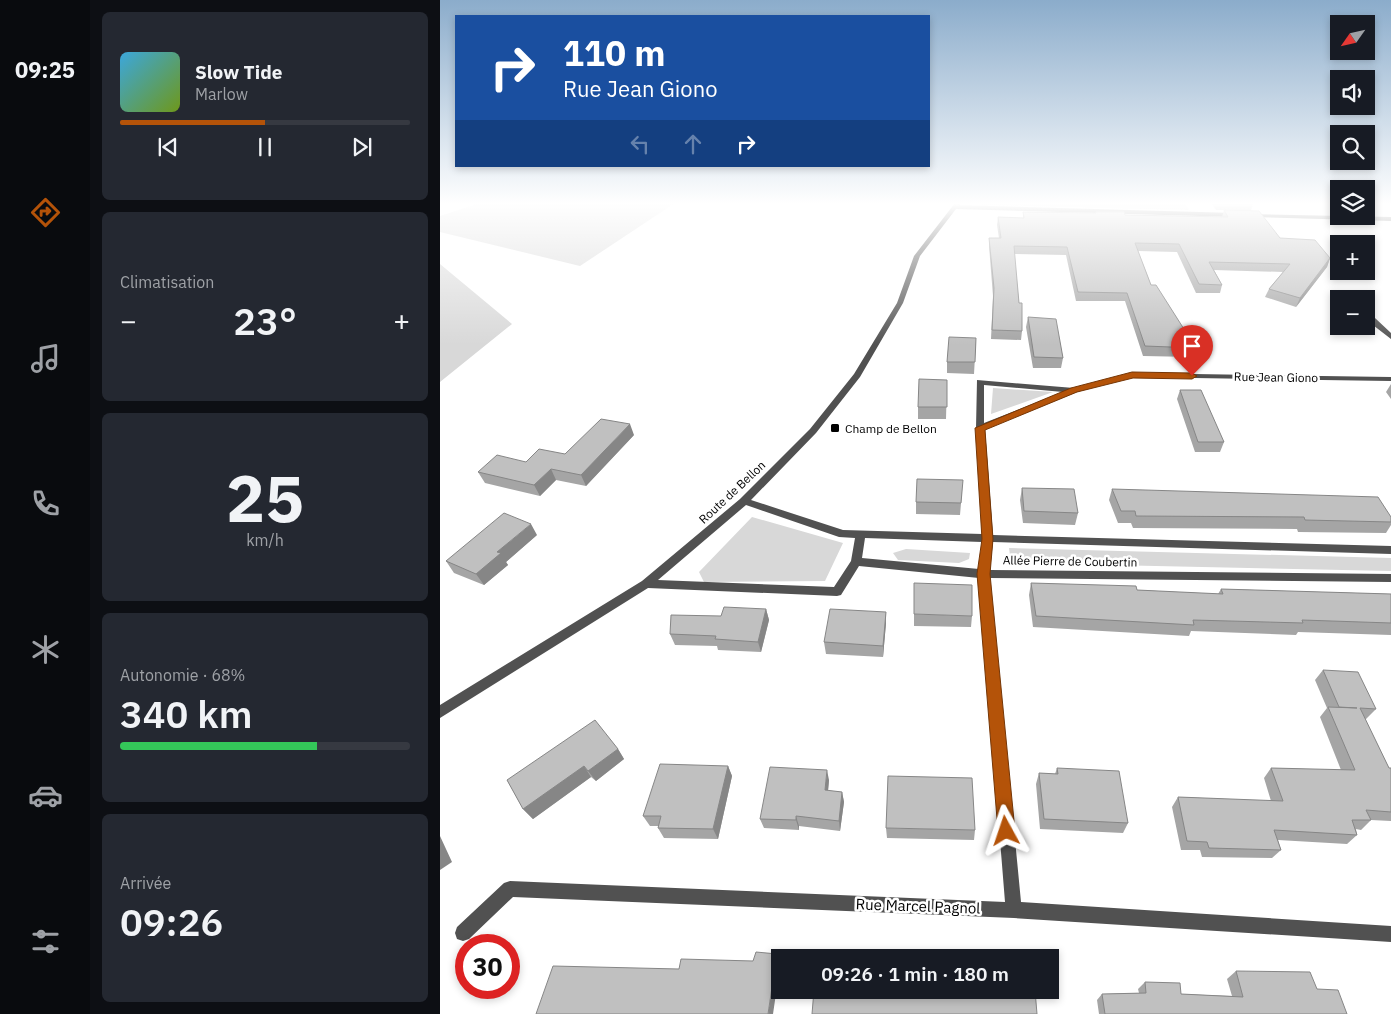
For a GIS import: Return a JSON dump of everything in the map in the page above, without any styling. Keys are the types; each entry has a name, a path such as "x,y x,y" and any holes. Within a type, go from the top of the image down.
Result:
{"street":[{"name":"Route de Bellon","path":"440,712 646,584 744,501 812,431 852,382 900,303 917,256 921,250"},
{"path":"1375,323 1391,337"},
{"name":"Rue Jean Giono","path":"980,428 1074,390 1132,375 1391,379"},
{"name":"Rue Jean Giono","path":"1014,910 984,574 988,539 980,428 980,382 1074,390"},
{"path":"744,501 843,534 1391,550"},
{"path":"646,584 837,592 856,562 862,534"},
{"name":"Allée Pierre de Coubertin","path":"856,562 984,574 1391,578"},
{"name":"Rue Marcel Pagnol","path":"463,933 510,889 1014,910 1391,934"}],"shaded area":[{"path":"515,250 604,250 580,266"},
{"path":"440,264 512,324 440,382"},
{"path":"993,388 1053,392 991,414"},
{"path":"752,517 843,543 825,581 704,582 699,572"},
{"path":"1009,548 1391,558 1391,571 1011,563"},
{"path":"906,549 970,553 969,559 959,563 898,560 893,553"}],"building":[{"path":"990,250 1014,250 1019,303 1022,303 1022,331 992,330 994,288"},
{"path":"1068,250 1138,250 1151,285 1156,285 1196,348 1145,346 1127,293 1078,292"},
{"path":"1182,250 1324,250 1330,258 1300,298 1269,289 1290,264 1209,262 1222,285 1199,284"},
{"path":"1028,317 1056,319 1063,358 1034,357"},
{"path":"949,337 976,338 975,362 947,362"},
{"path":"919,379 947,380 947,407 918,407"},
{"path":"1180,390 1201,390 1224,442 1198,442"},
{"path":"601,419 630,424 581,475 551,469 534,485 478,472 497,455 526,462 539,449 565,454"},
{"path":"917,479 963,480 961,503 916,502"},
{"path":"1022,488 1074,489 1078,513 1024,511"},
{"path":"1112,489 1378,497 1391,517 1391,522 1305,520 1304,517 1136,516 1135,511 1121,511"},
{"path":"504,513 531,524 497,552 501,553 476,574 446,561"},
{"path":"914,583 972,585 972,616 914,614"},
{"path":"1031,583 1136,586 1137,590 1223,594 1221,589 1391,594 1391,623 1302,620 1303,623 1193,620 1194,625 1036,616"},
{"path":"724,607 766,609 758,642 715,639 716,636 670,634 671,615 721,616"},
{"path":"830,609 886,612 883,646 824,642"},
{"path":"1323,670 1358,672 1376,709 1360,708 1389,768 1391,768 1391,812 1366,810 1371,820 1352,820 1357,835 1274,830 1281,850 1209,848 1207,842 1187,841 1178,797 1283,801 1271,768 1355,770 1328,707 1357,708 1339,707"},
{"path":"595,720 618,749 588,771 584,766 523,809 507,780"},
{"path":"660,764 728,766 713,829 658,828 661,816 643,816"},
{"path":"770,767 827,770 825,790 842,792 839,821 796,816 796,820 760,819"},
{"path":"1057,768 1119,771 1128,823 1044,819 1039,773 1058,774"},
{"path":"888,776 972,778 975,830 886,828"},
{"path":"756,952 771,953 771,994 768,1014 536,1014 553,966 679,969 681,959 753,961"},
{"path":"1236,971 1310,972 1317,989 1338,990 1347,1014 1105,1014 1102,994 1146,993 1145,982 1180,983 1181,994 1243,997"},
{"path":"813,999 1036,999 1037,1014 812,1014"}],"place":[{"name":"Champ de Bellon","path":"835,428"}],"route":[{"path":"1006,831 984,574 988,539 980,428 1074,390 1132,375 1192,376"}]}
